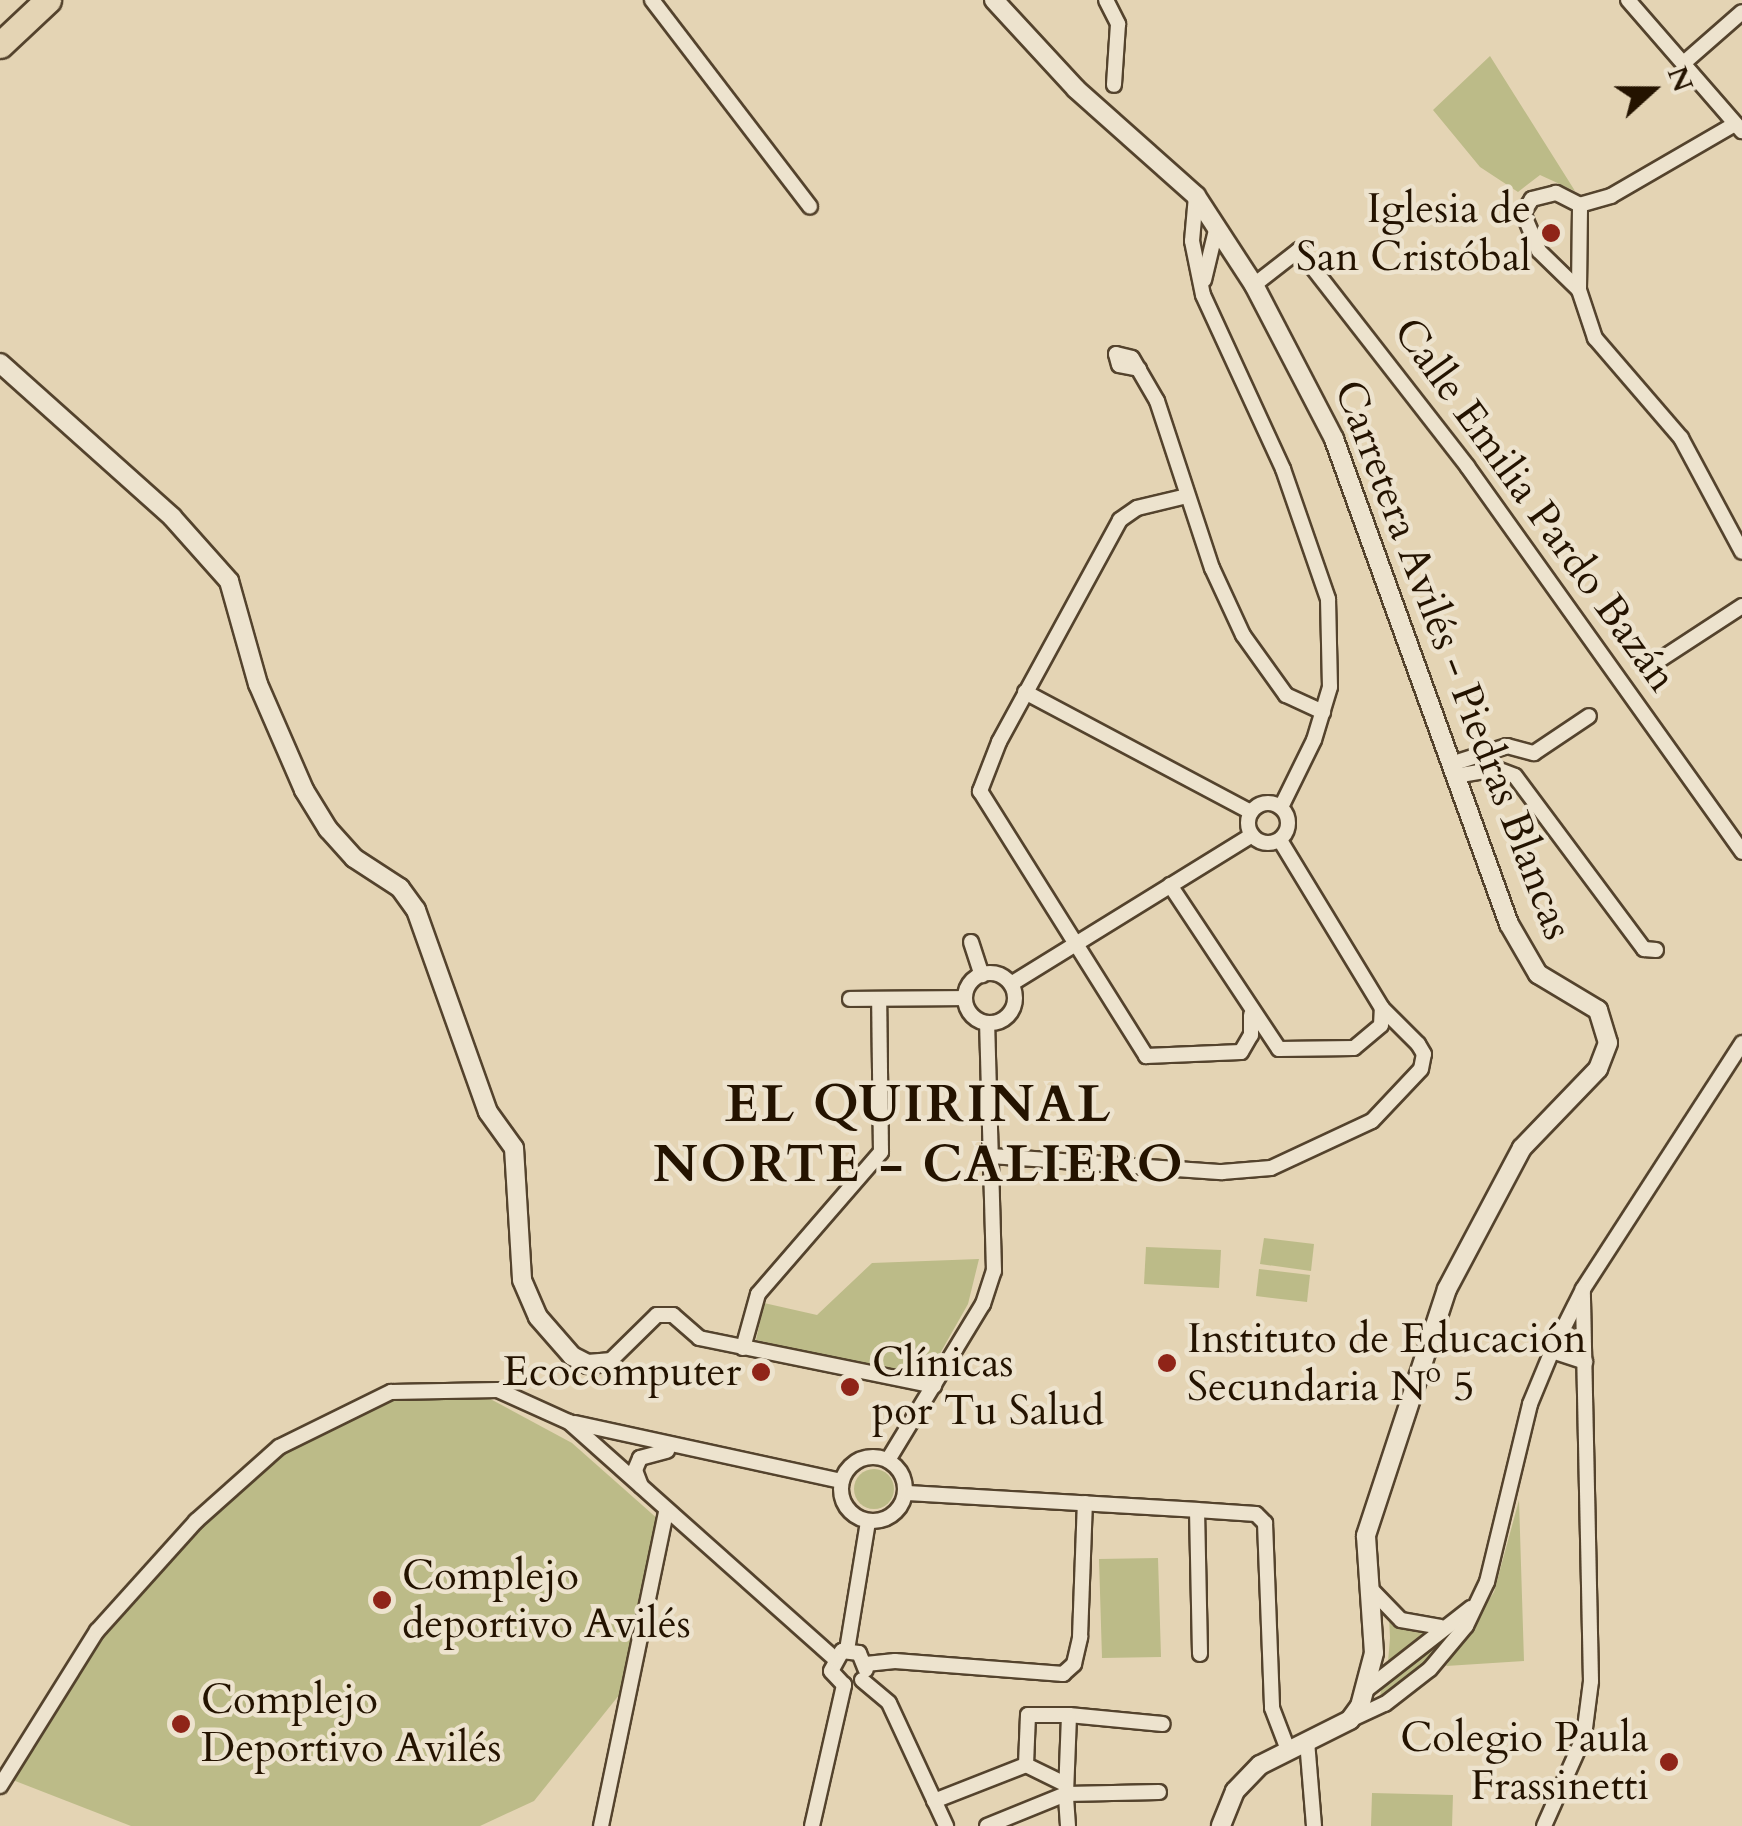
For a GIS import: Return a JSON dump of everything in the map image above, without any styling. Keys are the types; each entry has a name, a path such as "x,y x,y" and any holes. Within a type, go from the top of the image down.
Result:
{"highway":[{"path":"0,45 48,0"}],"street":[{"path":"652,0 810,207"},
{"name":"Carretera Avilés - Piedras Blancas","path":"994,0 1076,89 1196,196 1254,284 1314,391 1524,956 1538,974 1598,1010 1608,1043 1598,1069 1522,1148 1447,1290 1366,1536 1374,1654 1366,1690 1350,1720"},
{"path":"1106,0 1118,24 1114,85"},
{"path":"1580,205 1643,180 1738,127 1686,61 1628,0"},
{"path":"1686,61 1742,12"},
{"path":"1579,290 1539,252 1523,213 1532,198 1556,192 1580,205"},
{"path":"1196,196 1203,296 1278,458 1328,599 1333,652 1323,712 1280,807"},
{"path":"1580,205 1579,290 1595,338 1681,438 1742,552"},
{"path":"1197,251 1217,226"},
{"name":"Calle Emilia Pardo Bazán","path":"1254,284 1299,250 1467,466 1742,852"},
{"path":"1197,251 1238,259"},
{"path":"0,363 172,517 229,581 258,684 304,790 328,830 354,858 400,888 416,910 488,1112 514,1148 522,1280 538,1318 572,1356 609,1362 657,1315 673,1315 699,1338 934,1386"},
{"path":"1138,369 1171,435 1212,568 1262,670 1286,694 1323,712"},
{"path":"1187,496 1137,508 1120,520 980,778 980,791 1146,1056 1241,1052 1251,1035 1250,1014"},
{"path":"1656,663 1742,606"},
{"path":"1025,692 1251,812"},
{"path":"1453,770 1507,746 1534,754 1589,716"},
{"path":"1453,770 1497,770 1515,776 1644,949 1656,950"},
{"path":"1251,812 1262,804 1280,807 1289,822 1280,840"},
{"path":"1251,812 1252,835"},
{"path":"1252,835 1263,843 1280,840"},
{"path":"1011,984 1252,835"},
{"path":"990,1156 1222,1172 1272,1168 1372,1121 1421,1069 1425,1061 1418,1044 1382,1008 1280,840"},
{"path":"1170,885 1250,1014 1278,1049 1335,1052 1370,1038 1381,1024 1382,1008"},
{"path":"970,942 982,974"},
{"path":"982,974 1011,984"},
{"path":"965,998 982,974"},
{"path":"987,1024 1012,1012 1011,984"},
{"path":"850,999 965,998"},
{"path":"965,998 972,1016 987,1024"},
{"path":"743,1348 758,1294 881,1152 879,999"},
{"path":"888,1460 983,1304 994,1271 987,1024"},
{"path":"1221,1826 1235,1791 1288,1750 1385,1704 1430,1669 1466,1626 1487,1582 1530,1404 1552,1351 1583,1289 1742,1043"},
{"path":"1544,1826 1584,1736 1591,1682 1583,1289"},
{"path":"1552,1351 1586,1362"},
{"path":"0,1786 76,1661 148,1570 278,1447 311,1426 391,1392 468,1387 536,1402 569,1422 666,1511 840,1654 866,1664 1063,1674 1074,1664 1080,1636 1085,1502"},
{"path":"569,1422 677,1450 842,1481"},
{"path":"641,1487 636,1470 640,1458 677,1450"},
{"path":"866,1458 888,1460 902,1473 906,1492 893,1516 868,1522 848,1510 842,1481 866,1458"},
{"path":"906,1492 1256,1514 1265,1523 1272,1708 1288,1750"},
{"path":"1196,1510 1200,1654"},
{"path":"601,1826 666,1511"},
{"path":"844,1685 834,1677 868,1522"},
{"path":"1369,1587 1401,1620 1446,1626"},
{"path":"1366,1690 1475,1604"},
{"path":"862,1680 866,1664"},
{"path":"844,1685 862,1680"},
{"path":"862,1680 889,1703 946,1826"},
{"path":"812,1826 844,1685"},
{"path":"1026,1766 1028,1716 1163,1724"},
{"path":"1068,1716 1068,1826"},
{"path":"1307,1740 1314,1826"},
{"path":"934,1801 1026,1766"},
{"path":"1026,1766 1066,1789"},
{"path":"988,1826 1066,1789 1158,1792"}],"shaded area":[{"path":"1490,56 1575,191 1540,175 1518,192 1480,167 1433,110"},
{"path":"1264,1238 1314,1244 1311,1271 1260,1264"},
{"path":"1146,1247 1221,1250 1219,1288 1144,1284"},
{"path":"979,1259 968,1304 929,1373 914,1376 756,1340 764,1303 817,1315 872,1263"},
{"path":"1259,1269 1310,1275 1307,1302 1256,1296"},
{"name":"Complejo deportivo Avilés","path":"468,1387 572,1443 659,1520 632,1679 534,1801 480,1826 131,1826 5,1777 45,1707 148,1570 279,1447 391,1392"},
{"path":"874,1469 888,1475 894,1489 888,1503 874,1509 860,1503 854,1489 860,1475"},
{"path":"1519,1500 1524,1661 1446,1666 1494,1592"},
{"path":"1158,1558 1161,1657 1102,1658 1099,1559"},
{"path":"1389,1616 1428,1631 1388,1662 1390,1638"},
{"path":"1466,1618 1424,1666 1378,1703 1384,1679"},
{"path":"1372,1793 1453,1795 1452,1826 1371,1826"}],"place":[{"name":"Iglesia de San Cristóbal","path":"1551,233"},
{"name":"Instituto de Educación Secundaria Nº 5","path":"1167,1363"},
{"name":"Ecocomputer","path":"761,1372"},
{"name":"Clínicas por Tu Salud","path":"850,1387"},
{"name":"Complejo deportivo Avilés","path":"382,1600"},
{"name":"Complejo Deportivo Avilés","path":"181,1724"},
{"name":"Colegio Paula Frassinetti","path":"1669,1762"}],"district":[{"name":"EL QUIRINAL NORTE - CALIERO","path":"919,1136"}]}
